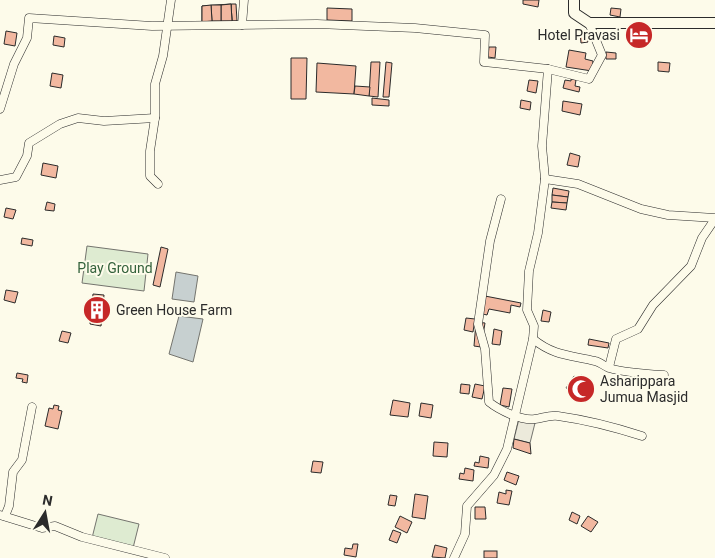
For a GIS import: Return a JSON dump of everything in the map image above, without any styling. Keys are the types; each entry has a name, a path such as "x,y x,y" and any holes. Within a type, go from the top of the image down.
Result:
{"main road":[{"path":"574,0 574,13 589,22 715,23"}],"street":[{"path":"158,184 150,176 150,151 155,118 155,84 163,56 171,0"},
{"path":"242,25 244,0"},
{"path":"0,109 14,64 27,38 29,18 102,24 167,26 317,24 415,28 485,35 484,62 548,69 590,79 602,55 589,22"},
{"path":"454,558 464,534 467,506 494,476 507,449 533,339 534,326 527,310 530,271 538,233 545,178 542,146 548,69"},
{"path":"0,180 16,178 27,156 29,143 60,124 78,118 104,121 155,118"},
{"path":"545,178 578,184 640,210 668,215 715,218 702,238 692,266 653,305 638,329 616,339 609,367"},
{"path":"501,199 490,240 478,324 485,348 488,402 496,408 516,416 535,419 555,416 601,422 642,436"},
{"path":"533,339 547,350 567,356 596,361 609,367 664,375"},
{"path":"32,407 22,460 13,472 9,506 2,515 42,528 55,526 82,537 165,558"}],"green space":[{"name":"Play Ground","path":"87,246 148,254 144,291 82,283"},
{"path":"98,514 139,524 133,548 92,538"}],"shaded area":[{"path":"176,272 198,276 194,302 172,299"},
{"path":"179,316 203,319 193,362 169,354"},
{"path":"519,419 535,423 530,443 514,439"}],"building":[{"path":"523,0 539,0 538,7 523,4"},
{"path":"231,4 236,4 237,21 232,21"},
{"path":"231,4 232,21 202,22 202,6"},
{"path":"231,4 232,21 221,21 221,5"},
{"path":"211,5 221,5 221,21 212,21"},
{"path":"211,5 212,21 202,22 202,6"},
{"path":"327,8 352,9 352,21 327,20"},
{"path":"611,8 621,9 620,17 610,15"},
{"path":"6,31 17,33 15,46 4,44"},
{"path":"580,33 587,33 588,42 581,43"},
{"path":"54,36 65,38 64,47 53,45"},
{"path":"489,47 496,47 495,58 488,57"},
{"path":"569,50 586,53 585,59 593,61 592,71 566,67"},
{"path":"606,52 616,53 616,59 606,59"},
{"path":"291,58 307,58 306,99 291,99"},
{"path":"371,62 380,62 378,97 369,96"},
{"path":"386,62 392,63 389,97 383,97"},
{"path":"658,62 670,63 669,72 658,71"},
{"path":"317,63 356,66 354,94 316,92"},
{"path":"52,73 63,75 61,88 50,86"},
{"path":"571,79 576,80 575,86 580,87 579,92 563,88 565,80 571,81"},
{"path":"529,80 538,81 536,93 527,91"},
{"path":"355,86 370,87 369,96 354,94"},
{"path":"372,98 389,100 389,106 372,105"},
{"path":"521,100 531,102 530,110 520,108"},
{"path":"563,101 582,104 580,115 562,111"},
{"path":"570,153 580,156 578,167 567,165"},
{"path":"43,163 58,166 56,178 41,175"},
{"path":"553,188 569,191 568,197 552,195"},
{"path":"552,195 568,197 567,203 552,202"},
{"path":"47,202 55,204 54,211 45,210"},
{"path":"552,202 567,203 566,210 551,208"},
{"path":"6,208 16,210 13,219 4,217"},
{"path":"22,238 33,240 32,246 21,244"},
{"path":"161,247 168,249 160,287 153,285"},
{"path":"6,290 18,292 15,303 4,300"},
{"name":"Green House Farm","path":"93,294 104,295 101,326 90,324"},
{"path":"485,296 521,303 520,307 511,305 510,313 489,309 487,315 483,314"},
{"path":"543,310 551,312 549,322 541,321"},
{"path":"466,318 475,319 473,332 464,330"},
{"path":"476,322 485,323 481,347 474,346"},
{"path":"494,329 502,331 500,345 492,344"},
{"path":"62,331 71,333 68,343 59,341"},
{"path":"589,339 609,343 608,348 588,345"},
{"path":"17,373 28,375 27,383 22,382 23,379 16,378"},
{"name":"Asharippara Jumua Masjid","path":"581,375 593,384 593,391 586,402 566,388 574,376 578,379"},
{"path":"461,384 470,385 469,394 460,393"},
{"path":"475,384 485,386 482,399 472,397"},
{"path":"503,388 512,389 509,407 500,405"},
{"path":"393,400 410,403 408,417 390,415"},
{"path":"421,403 433,405 431,418 419,416"},
{"path":"54,405 59,406 58,410 62,411 58,429 45,426 49,408 53,409"},
{"path":"514,439 530,443 531,454 513,448"},
{"path":"434,442 448,443 447,457 433,456"},
{"path":"480,456 489,458 488,468 474,466 475,462 479,463"},
{"path":"313,461 323,462 321,473 311,472"},
{"path":"465,468 474,470 473,481 459,479 460,473 464,474"},
{"path":"507,472 519,476 516,485 504,480"},
{"path":"506,490 512,491 509,505 497,503 499,492 506,494"},
{"path":"415,494 428,496 425,519 412,517"},
{"path":"390,495 397,496 395,506 388,505"},
{"path":"475,507 485,507 486,519 475,519"},
{"path":"572,512 580,516 577,524 569,520"},
{"path":"400,516 412,522 407,533 395,527"},
{"path":"588,516 598,522 591,532 581,526"},
{"path":"393,530 401,533 397,543 389,540"},
{"path":"353,544 358,544 356,557 344,555 345,548 352,549"},
{"path":"435,545 447,548 445,558 432,557"},
{"path":"484,551 497,551 497,558 484,558"}],"place":[{"name":"Hotel Pravasi","path":"639,35"},
{"name":"Green House Farm","path":"97,310"},
{"name":"Asharippara Jumua Masjid","path":"581,389"}]}
